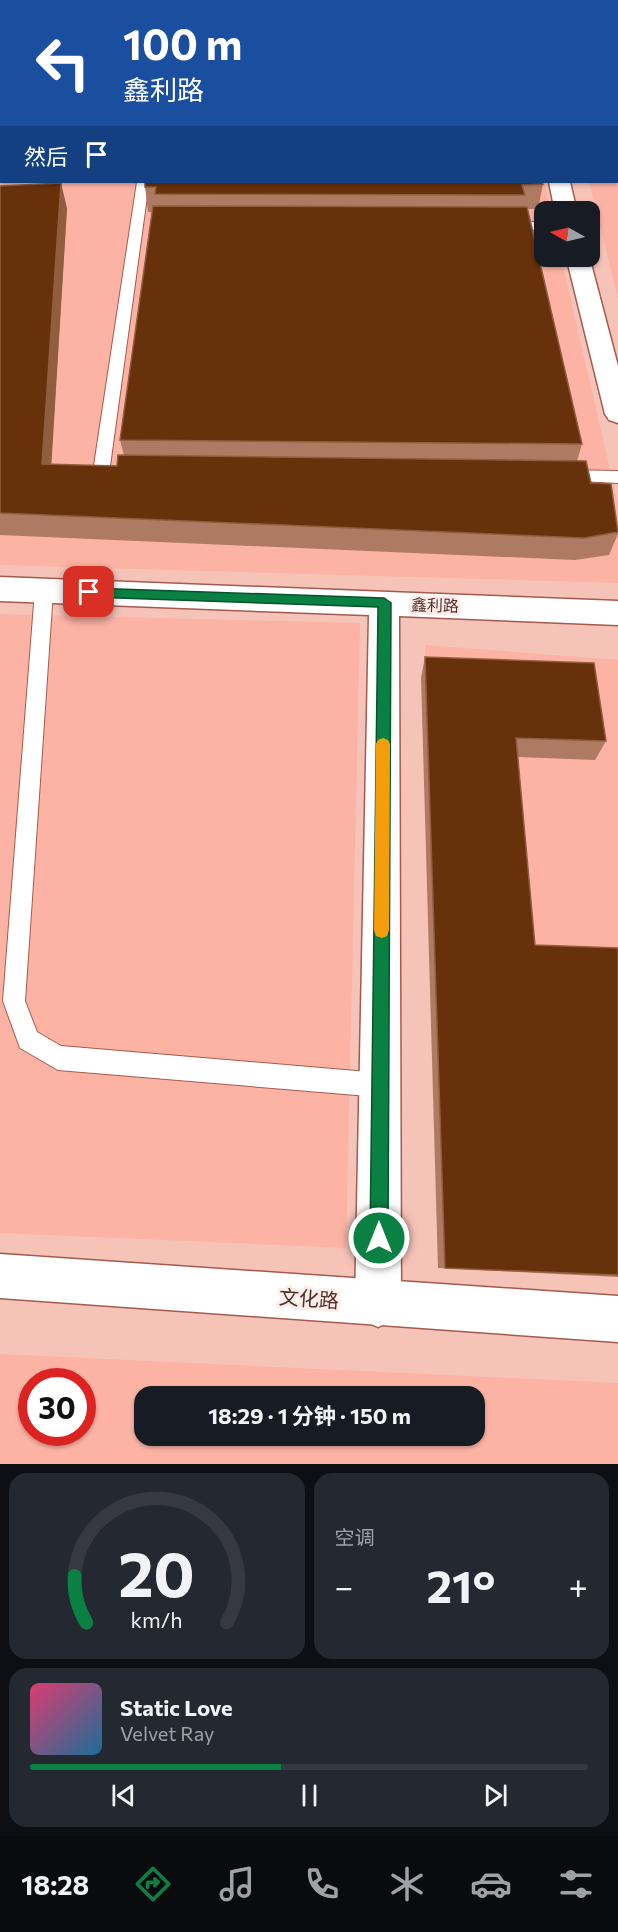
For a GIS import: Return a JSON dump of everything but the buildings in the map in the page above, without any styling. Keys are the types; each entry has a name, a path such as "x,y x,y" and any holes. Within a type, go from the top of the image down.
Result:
{"street":[{"path":"560,183 564,201"},
{"path":"580,267 618,414"},
{"name":"鑫利路","path":"0,589 618,613"},
{"path":"378,1304 384,603"},
{"name":"文化路","path":"0,1276 618,1319"}],"lane":[{"path":"136,472 101,472 142,225 143,183"},
{"path":"486,226 534,226"},
{"path":"548,476 618,477"},
{"path":"44,591 14,1001 28,1040 58,1058 380,1085"}],"shaded area":[{"path":"0,183 544,183 549,201 534,201 534,267 563,267 618,504 618,583 0,565"},
{"path":"589,183 618,183 618,298 600,226 600,201 594,201"},
{"path":"0,614 360,623 346,1248 0,1233"},
{"path":"425,645 618,660 618,1265 433,895"},
{"path":"0,1354 618,1383 618,1464 0,1464"}],"slow traffic":[{"path":"382,930 383,744"}],"route":[{"path":"89,592 384,603 379,1238"}]}
